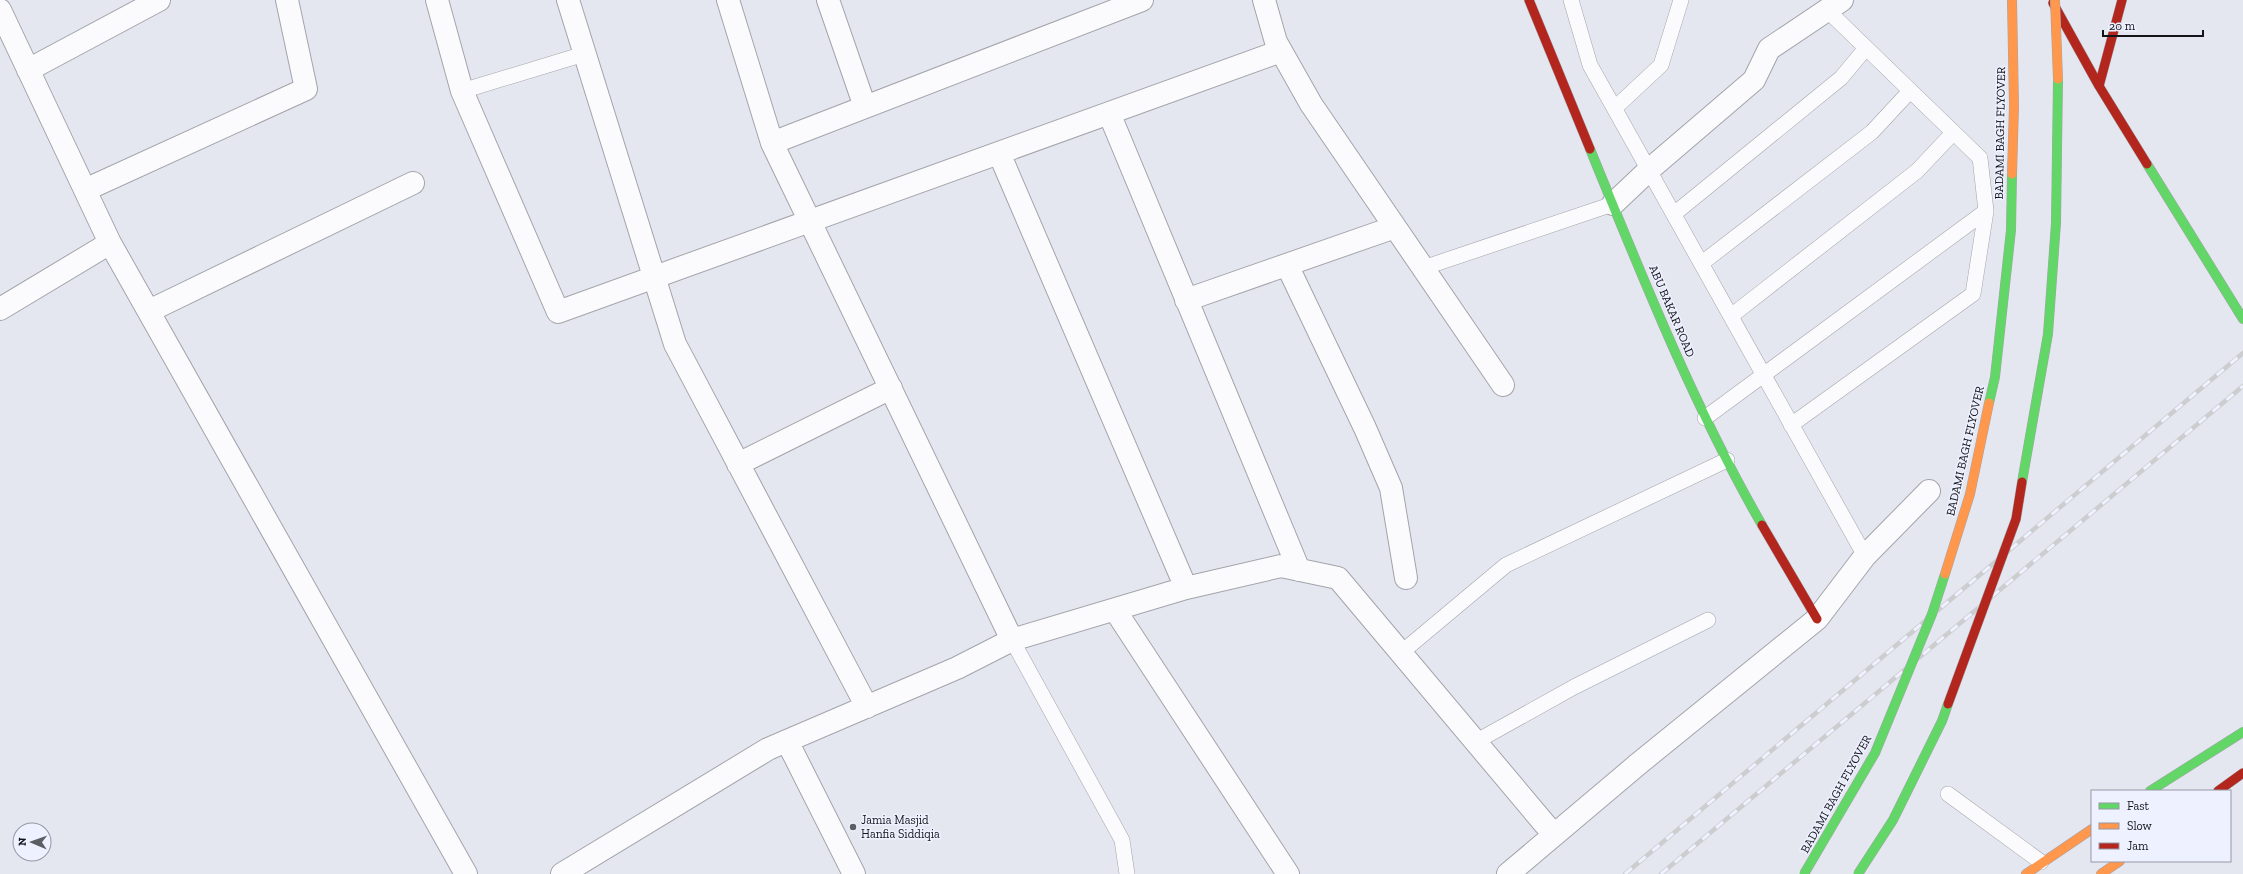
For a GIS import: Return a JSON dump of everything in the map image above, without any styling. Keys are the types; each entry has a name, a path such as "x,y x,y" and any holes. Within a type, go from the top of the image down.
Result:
{"street":[{"path":"28,70 159,0"},
{"path":"85,190 306,89 287,0"},
{"path":"437,0 462,91 558,312 1281,51"},
{"path":"568,0 655,278 674,344 867,706"},
{"path":"728,0 772,143 1012,640"},
{"path":"828,0 865,107"},
{"path":"772,143 1142,0"},
{"path":"1264,0 1276,42 1311,104 1503,385"},
{"name":"ABU BAKAR ROAD","path":"1529,0 1613,204 1705,418 1727,460 1817,619"},
{"name":"BADAMI BAGH FLYOVER","path":"1804,874 1824,843 1875,753 1932,614 1970,494 1995,377 2011,230 2014,106 2012,0"},
{"path":"2051,0 2099,86 2243,319"},
{"path":"1858,874 1893,820 1942,721 2016,519 2048,334 2056,231 2059,93 2055,0"},
{"path":"2099,86 2122,0"},
{"path":"1613,204 1650,169 1754,80 1769,49 1834,5"},
{"path":"0,10 110,243 466,874"},
{"path":"1109,113 1299,570"},
{"path":"999,153 1186,588"},
{"path":"149,311 413,183"},
{"path":"1186,300 1395,227"},
{"path":"1,304 110,243"},
{"path":"1287,265 1365,428 1391,488 1406,578"},
{"path":"738,464 890,388"},
{"path":"1508,874 1637,765 1817,619 1866,556 1929,491"},
{"path":"562,874 768,749 957,668 1012,640 1186,588 1281,566 1338,578 1477,741 1554,835"},
{"path":"1115,610 1288,874"},
{"path":"2152,790 2243,732"},
{"path":"787,741 854,874"},
{"path":"2219,790 2243,773"},
{"path":"2026,874 2041,862 2091,830"},
{"path":"2101,874 2119,862"}],"lane":[{"path":"1571,0 1590,65 1650,169 1763,375 1866,556"},
{"path":"1615,108 1661,65 1681,0"},
{"path":"1792,425 1973,294 1986,211 1980,158 1866,48 1834,5"},
{"path":"1674,214 1841,78 1866,48"},
{"path":"462,91 584,54"},
{"path":"1702,263 1872,132 1910,91"},
{"path":"1731,316 1917,171 1953,133"},
{"path":"1423,268 1613,204"},
{"path":"1705,418 1986,211"},
{"path":"1402,652 1506,565 1727,460"},
{"path":"1477,741 1574,687 1708,620"},
{"path":"1012,640 1122,840 1127,874"},
{"path":"1948,794 2041,862"}],"railway":[{"path":"1625,874 2243,353"},
{"path":"1661,874 2243,386"}],"traffic: fast":[{"path":"2022,482 2048,334 2056,223 2058,79"},
{"path":"1590,149 1649,292 1691,387 1737,480 1762,525"},
{"path":"2147,164 2243,319"},
{"path":"1989,403 1995,377 2011,230 2012,174"},
{"path":"1804,874 1875,753 1932,614 1945,574"},
{"path":"1858,874 1893,820 1942,721 1948,704"},
{"path":"2152,790 2243,732"}],"traffic: slow":[{"path":"2012,0 2014,106 2012,174"},
{"path":"2055,0 2058,79"},
{"path":"1945,574 1970,494 1989,403"},
{"path":"2026,874 2091,830"},
{"path":"2101,874 2119,862"}],"traffic: jam":[{"path":"1529,0 1590,149"},
{"path":"2122,0 2099,86 2147,164"},
{"path":"2053,3 2099,86"},
{"path":"1948,704 2016,519 2022,482"},
{"path":"1762,525 1817,619"},
{"path":"2219,790 2243,773"}],"place":[{"name":"Jamia Masjid Hanfia Siddiqia","path":"853,827"}]}
